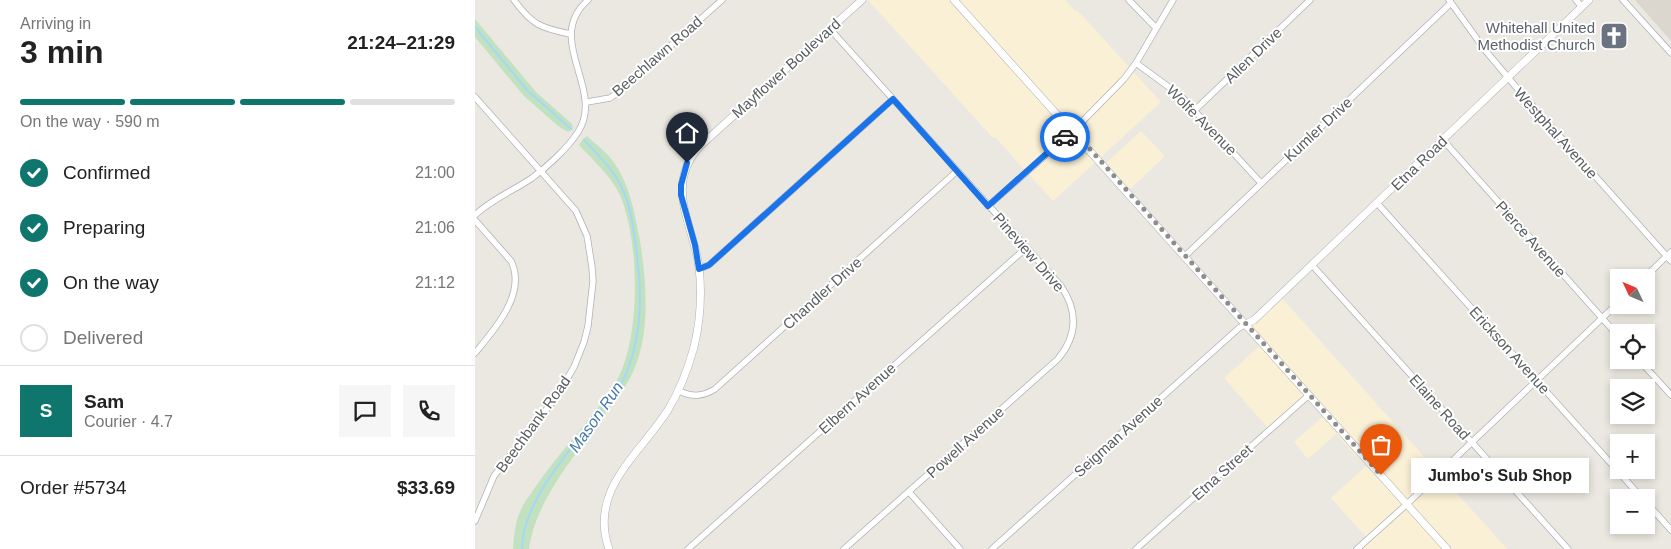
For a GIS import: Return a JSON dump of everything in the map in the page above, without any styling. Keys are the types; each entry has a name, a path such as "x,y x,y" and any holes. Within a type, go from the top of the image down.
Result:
{"street":[{"path":"514,0 536,24 546,29 570,34"},
{"path":"475,215 485,206 533,177 567,147 579,131 586,112 587,102 575,61 570,34 575,17 588,0"},
{"name":"Beechlawn Road","path":"587,102 610,98 620,91 722,0"},
{"name":"Mayflower Boulevard","path":"609,549 604,532 604,518 606,500 611,488 621,472 655,429 679,391 694,346 700,297 699,269 695,245 681,195 681,185 687,163 700,146 862,0"},
{"path":"955,0 1447,549"},
{"path":"1129,0 1156,28"},
{"path":"988,206 1110,95 1136,63 1173,0"},
{"name":"Allen Drive","path":"1195,110 1310,0"},
{"path":"1576,0 1582,7"},
{"name":"Etna Road","path":"1246,324 1254,320 1589,0"},
{"path":"1623,0 1671,53"},
{"name":"Westphal Avenue","path":"1449,1 1474,37 1508,78 1669,254 1671,261"},
{"name":"Kumler Drive","path":"1185,256 1449,1"},
{"name":"Pineview Drive","path":"830,29 1067,295 1071,305 1073,327"},
{"name":"Wolfe Avenue","path":"1136,63 1167,84 1195,110 1261,183"},
{"name":"Beechbank Road","path":"475,98 576,211 587,236 593,281 588,326 574,367 557,396 494,476 475,521"},
{"path":"699,269 709,265 893,99"},
{"name":"Pierce Avenue","path":"1443,140 1610,327"},
{"name":"Chandler Drive","path":"679,391 687,395 702,396 715,389 957,171"},
{"name":"Erickson Avenue","path":"1377,202 1634,489"},
{"path":"475,220 511,261 516,282 504,314 475,353"},
{"name":"Elbern Avenue","path":"688,549 1026,248"},
{"path":"1653,269 1669,254"},
{"name":"Elaine Road","path":"1312,265 1568,549"},
{"path":"1357,549 1407,504 1610,310"},
{"name":"Seigman Avenue","path":"992,549 1239,328 1246,324"},
{"name":"Powell Avenue","path":"844,549 1058,359 1069,344 1073,327"},
{"path":"1647,369 1671,395"},
{"name":"Etna Street","path":"1135,549 1309,395"},
{"path":"909,492 960,549"},
{"path":"1655,512 1671,530"}],"shaded area":[{"path":"868,0 1065,0 1075,11 1078,11 1161,102 1053,201"},
{"path":"1635,0 1671,0 1671,41"},
{"path":"1141,131 1165,156 1127,192 1103,166"},
{"path":"1280,296 1507,549 1355,549 1367,538 1331,498 1366,466 1336,434 1308,459 1294,442 1326,414 1307,393 1268,428 1224,378 1263,343 1248,326"}],"green space":[{"path":"475,19 536,92 572,124 573,129 568,132 558,126 524,96 475,37"},
{"path":"587,136 607,154 621,173 626,184 640,241 646,295 644,333 640,352 626,385 586,438 554,486 538,516 529,549 513,549 517,521 524,503 613,387 622,368 629,345 635,292 634,265 627,215 620,195 612,181 579,145"}],"waterway":[{"name":"Mason Run","path":"475,27 527,90 571,129"},
{"name":"Mason Run","path":"522,549 524,531 530,512 551,475 618,389 632,356 639,323 640,290 635,236 625,195 616,177 605,162 584,140"}],"way so far":[{"path":"1065,137 1073,130 1381,475"}],"place":[{"name":"Whitehall United Methodist Church","path":"1614,36"},
{"name":"Jumbo's Sub Shop","path":"1381,475"}],"route":[{"path":"687,163 681,185 681,195 695,245 699,269 709,265 893,99 988,206 1065,137"}]}
